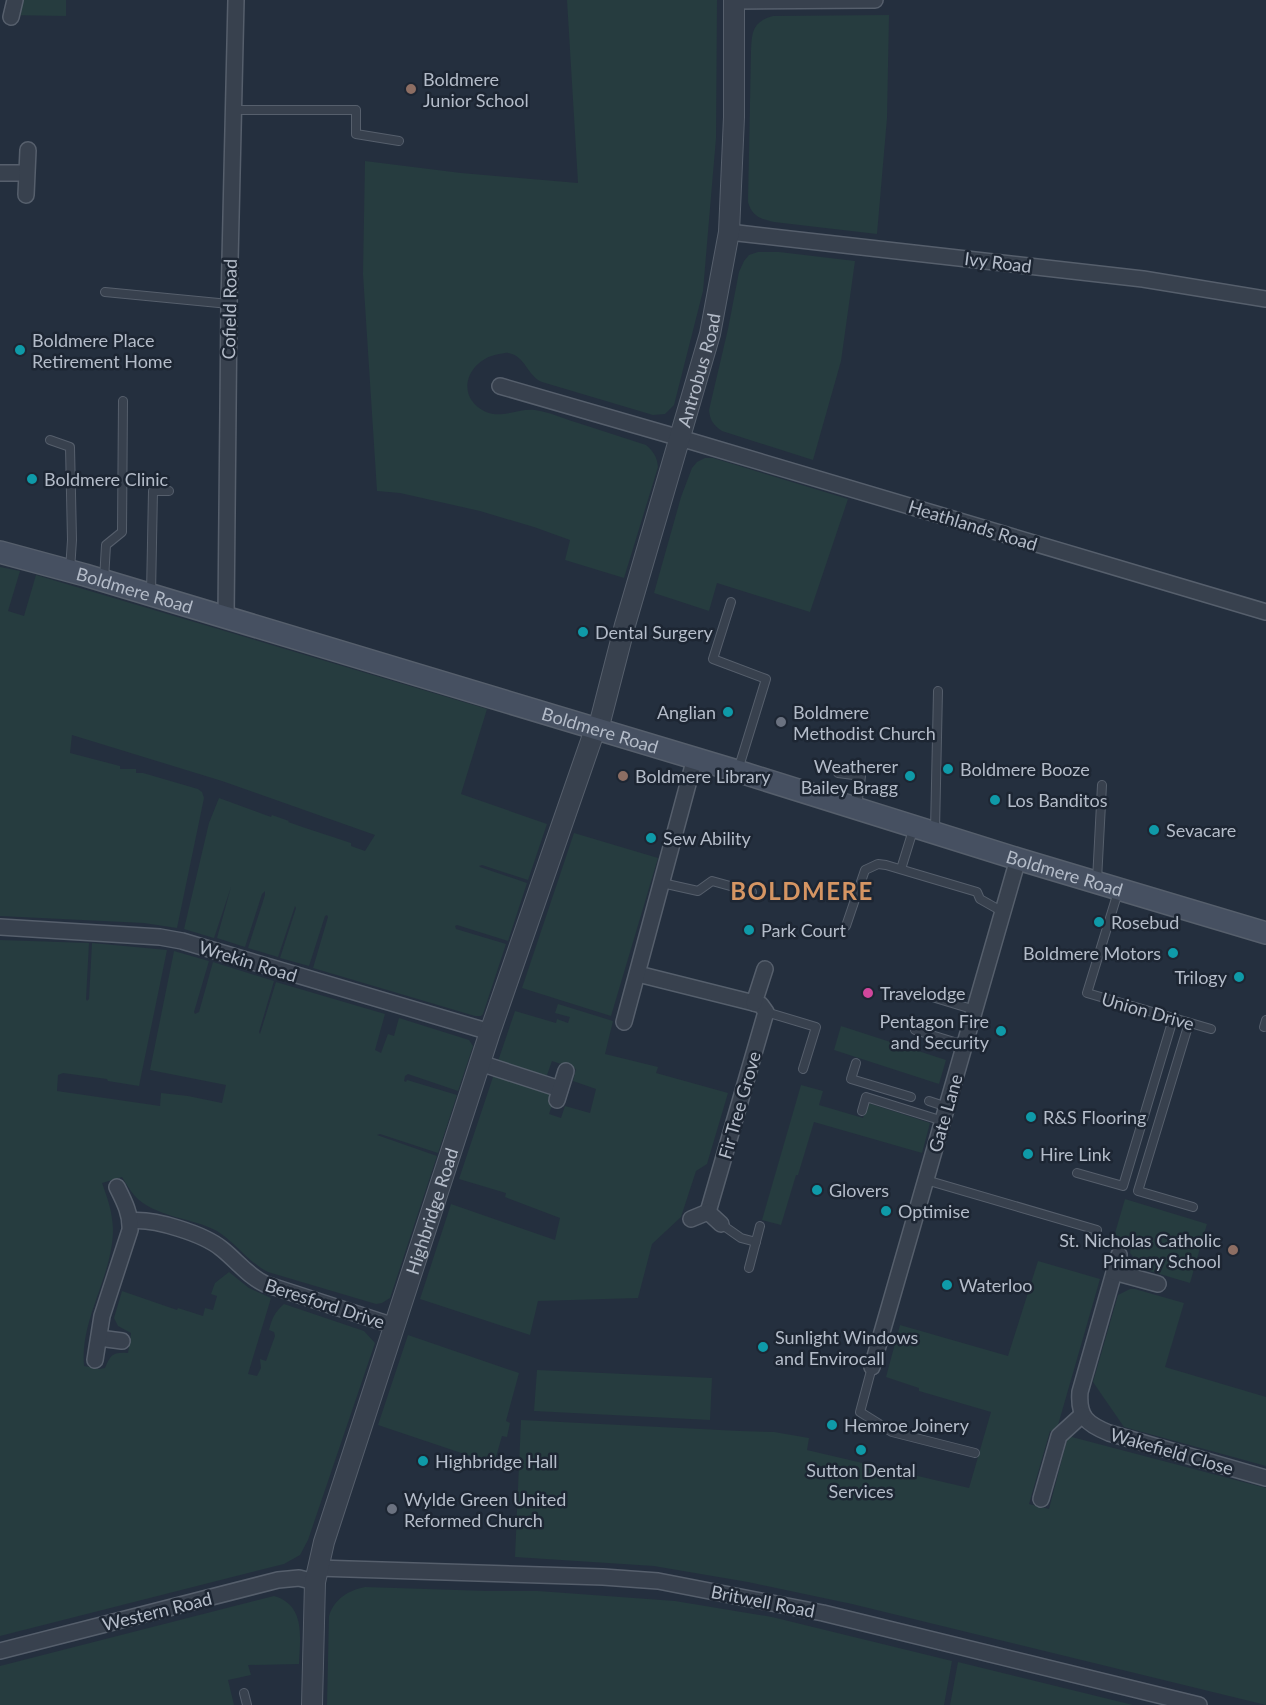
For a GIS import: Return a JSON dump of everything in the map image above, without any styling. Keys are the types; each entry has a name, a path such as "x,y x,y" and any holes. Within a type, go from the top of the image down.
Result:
{"main road":[{"name":"Boldmere Road","path":"0,552 695,758 1018,859 1266,933"}],"street":[{"path":"11,17 15,0"},
{"name":"Cofield Road","path":"226,618 229,304 236,0"},
{"path":"734,0 875,0"},
{"name":"Antrobus Road","path":"597,729 710,334 729,232 734,117 734,0"},
{"path":"26,195 28,150"},
{"path":"0,173 26,174"},
{"name":"Ivy Road","path":"729,232 1143,279 1266,299"},
{"name":"Heathlands Road","path":"500,386 1266,612"},
{"name":"Highbridge Road","path":"312,1705 316,1575 324,1542 490,1032 597,729"},
{"path":"624,1022 695,758"},
{"name":"Gate Lane","path":"872,1367 1018,859"},
{"name":"Wrekin Road","path":"0,927 160,937 182,941 490,1032"},
{"name":"Fir Tree Grove","path":"708,1212 760,1008 765,969"},
{"path":"638,974 760,1008"},
{"path":"480,1063 558,1094 566,1071"},
{"path":"95,1360 102,1316 130,1230 127,1209 117,1187"},
{"path":"691,1219 708,1212 722,1224"},
{"name":"Beresford Drive","path":"130,1221 142,1219 164,1224 208,1240 256,1279 266,1284 394,1326"},
{"path":"1041,1499 1059,1436 1082,1415 1079,1404 1080,1392 1119,1255"},
{"path":"1114,1272 1158,1284"},
{"path":"99,1338 122,1341"},
{"name":"Wakefield Close","path":"1082,1415 1093,1426 1109,1433 1266,1478"},
{"name":"Western Road","path":"0,1651 278,1580 316,1575"},
{"name":"Britwell Road","path":"316,1575 603,1577 658,1581 823,1613 1199,1705"}],"lane":[{"path":"234,110 356,110 356,134 399,141"},
{"path":"105,292 229,304"},
{"path":"104,581 106,545 122,532 123,401"},
{"path":"50,440 70,447 72,540 70,571"},
{"path":"151,595 153,490 169,490"},
{"path":"731,602 713,659 766,679 737,771"},
{"path":"901,869 925,829 938,691"},
{"path":"838,773 861,776 857,808"},
{"path":"1096,881 1102,785"},
{"path":"846,926 866,870 878,864 977,892 980,898 1003,912"},
{"path":"662,883 698,891 712,881 752,892"},
{"name":"Union Drive","path":"1119,888 1087,993 1211,1029"},
{"path":"929,996 975,1010"},
{"path":"760,1008 816,1027 803,1070"},
{"path":"1077,1173 1123,1186 1173,1019"},
{"path":"1189,1023 1138,1191 1193,1207"},
{"path":"915,1030 964,1045"},
{"path":"856,1063 851,1079 911,1096"},
{"path":"862,1111 866,1097 945,1114"},
{"path":"929,1101 945,1114"},
{"path":"926,1180 1097,1230 1094,1239"},
{"path":"722,1224 741,1238 756,1242"},
{"path":"749,1268 760,1226"},
{"path":"872,1367 860,1412 892,1432 975,1453"},
{"path":"244,1693 247,1705"}],"green space":[{"path":"22,0 66,0 66,16 8,15"},
{"path":"567,0 717,0 716,138 703,291 674,405 665,414 653,415 542,382 519,358 507,353 488,357 479,363 473,370 467,388 476,405 486,412 498,414 535,410 545,412 646,445 653,452 658,467 624,578 565,560 570,540 534,527 480,511 400,493 377,491 363,274 365,161 461,173 578,183"},
{"path":"889,15 887,118 877,234 774,222 757,216 748,202 751,46 757,25 773,16"},
{"path":"758,252 779,252 855,261 841,361 813,460 722,431 710,417 709,410 739,272 749,255"},
{"path":"705,458 713,458 848,499 810,612 717,583 709,611 654,593 681,497 692,468"},
{"path":"0,567 20,571 8,611 24,616 36,575 487,709 461,794 547,824 528,880 479,866 527,883 508,941 455,926 456,929 506,944 483,1014 475,1016 313,968 327,915 309,966 280,958 295,906 278,957 248,948 265,891 262,894 245,947 217,938 231,887 214,938 184,929 209,823 219,798 351,843 351,846 365,851 375,835 222,781 72,735 70,753 120,766 120,769 136,769 136,773 143,773 202,792 204,798 177,928 144,923 0,916"},
{"path":"574,833 658,858 611,1016 522,988"},
{"path":"0,940 89,943 87,1001 89,999 92,943 167,950 139,1086 63,1073 58,1075 57,1091 160,1106 161,1093 222,1103 226,1085 150,1070 174,951 209,961 195,1014 199,1012 213,962 274,981 260,1034 276,982 385,1014 375,1050 381,1053 388,1034 394,1036 399,1018 469,1040 473,1046 458,1091 408,1074 405,1076 404,1081 406,1082 407,1080 457,1095 438,1153 380,1134 377,1135 437,1156 390,1298 382,1303 376,1304 268,1272 217,1231 148,1206 134,1195 122,1177 102,1183 112,1216 112,1246 87,1331 84,1366 105,1368 113,1355 128,1353 131,1333 118,1326 114,1318 122,1291 177,1310 178,1308 203,1316 205,1308 213,1310 217,1296 211,1294 215,1283 229,1272 249,1288 271,1298 248,1374 257,1376 261,1368 260,1359 266,1361 275,1336 274,1332 269,1330 270,1326 276,1313 284,1304 364,1331 375,1343 308,1540 300,1555 284,1564 0,1636"},
{"path":"558,1004 613,1021 605,1054 658,1067 656,1073 728,1093 707,1164 696,1171 681,1217 652,1244 638,1298 538,1301 530,1335 420,1299 451,1204 555,1240 560,1218 505,1197 506,1193 459,1179 494,1074 550,1092 553,1102 549,1114 561,1118 565,1106 590,1113 596,1089 573,1081 576,1069 552,1061 547,1075 538,1078 497,1064 515,1011 556,1023 557,1019 568,1023 570,1017 555,1013"},
{"path":"841,1026 946,1060 939,1084 834,1050"},
{"path":"801,1085 823,1091 819,1105 863,1118 868,1103 930,1123 922,1153 814,1122 781,1225 762,1220"},
{"path":"1125,1199 1207,1224 1190,1283 1143,1269 1130,1253 1131,1245 1113,1240"},
{"path":"1038,1261 1100,1279 1056,1432 1050,1431 1029,1504 1049,1509 1068,1436 1266,1488 1266,1705 852,1604 748,1582 654,1566 515,1557 521,1420 774,1432 809,1438 807,1450 969,1488 991,1412 919,1391 919,1388 886,1377 900,1325 1008,1356"},
{"path":"1130,1289 1184,1303 1165,1367 1266,1397 1266,1466 1124,1427 1093,1382 1118,1295"},
{"path":"408,1335 519,1373 506,1421 510,1423 507,1437 502,1436 494,1464 378,1425"},
{"path":"537,1370 712,1378 710,1420 534,1411"},
{"path":"365,1587 538,1591 675,1601 772,1617 952,1661 944,1705 327,1705 329,1616 338,1600 353,1590"},
{"path":"274,1596 284,1600 292,1607 296,1615 300,1633 299,1664 248,1665 251,1675 228,1680 234,1705 0,1705 0,1666"},
{"path":"958,1662 1133,1705 950,1705"}],"place":[{"name":"Boldmere Junior School","path":"411,89"},
{"name":"Boldmere Place Retirement Home","path":"20,350"},
{"name":"Boldmere Clinic","path":"32,479"},
{"name":"Dental Surgery","path":"583,632"},
{"name":"Anglian","path":"728,712"},
{"name":"Boldmere Methodist Church","path":"781,722"},
{"name":"Boldmere Booze","path":"948,769"},
{"name":"Boldmere Library","path":"623,776"},
{"name":"Weatherer Bailey Bragg","path":"910,776"},
{"name":"Los Banditos","path":"995,800"},
{"name":"Sevacare","path":"1154,830"},
{"name":"Sew Ability","path":"651,838"},
{"name":"Rosebud","path":"1099,922"},
{"name":"Park Court","path":"749,930"},
{"name":"Boldmere Motors","path":"1173,953"},
{"name":"Trilogy","path":"1239,977"},
{"name":"Travelodge","path":"868,993"},
{"name":"Pentagon Fire and Security","path":"1001,1031"},
{"name":"R&S Flooring","path":"1031,1117"},
{"name":"Hire Link","path":"1028,1154"},
{"name":"Glovers","path":"817,1190"},
{"name":"Optimise","path":"886,1211"},
{"name":"St. Nicholas Catholic Primary School","path":"1233,1250"},
{"name":"Waterloo","path":"947,1285"},
{"name":"Sunlight Windows and Envirocall","path":"763,1347"},
{"name":"Hemroe Joinery","path":"832,1425"},
{"name":"Sutton Dental Services","path":"861,1450"},
{"name":"Highbridge Hall","path":"423,1461"},
{"name":"Wylde Green United Reformed Church","path":"392,1509"}],"district":[{"name":"BOLDMERE","path":"802,890"}]}
